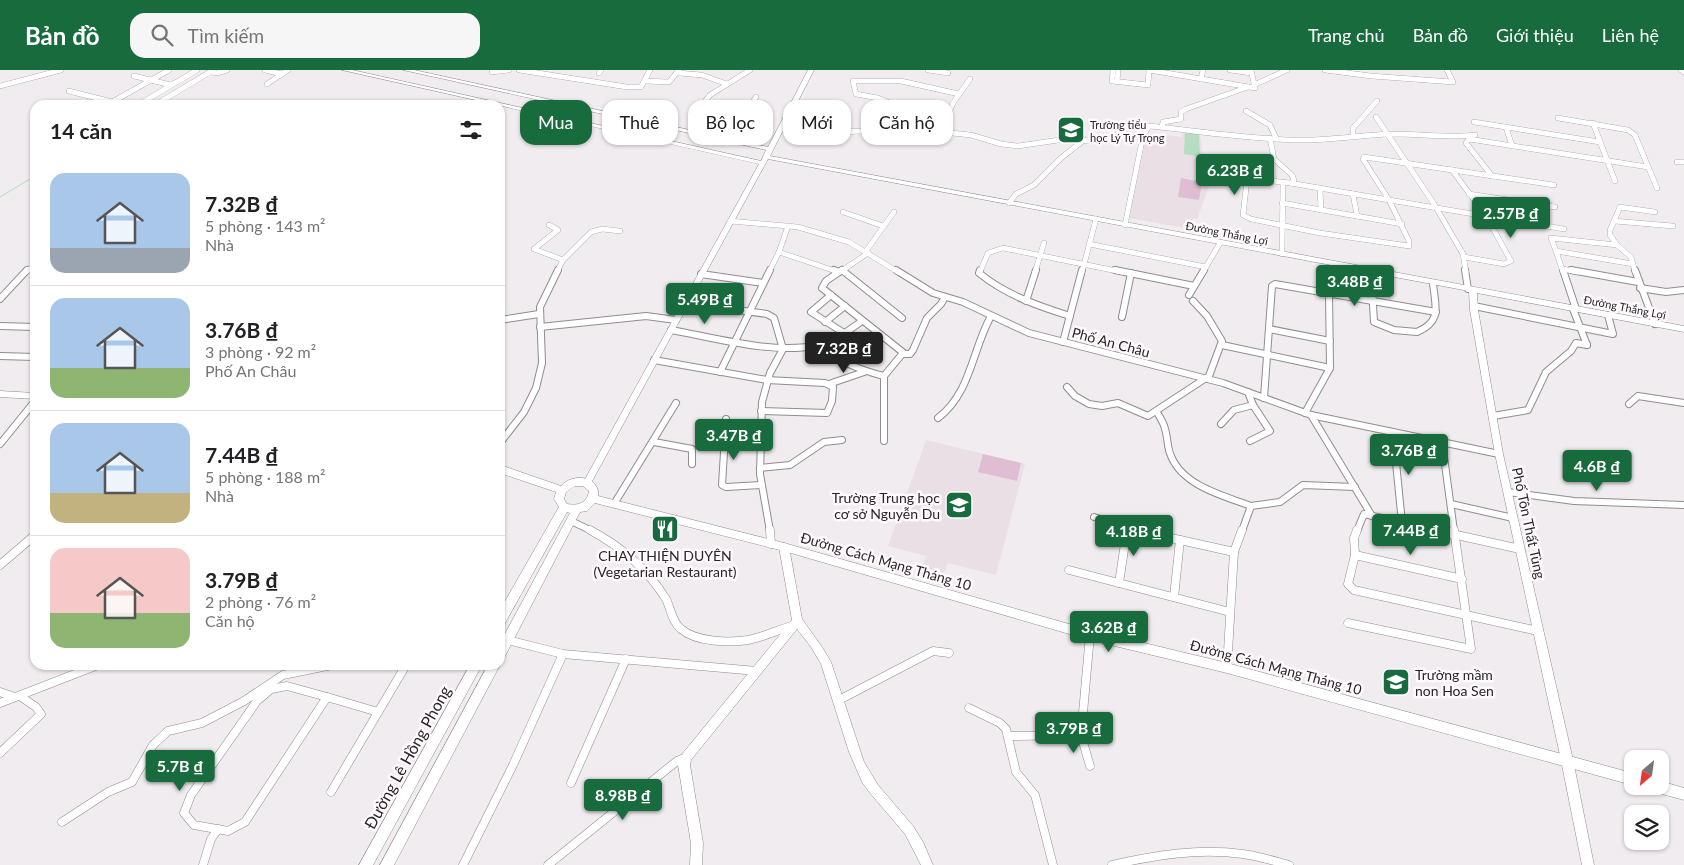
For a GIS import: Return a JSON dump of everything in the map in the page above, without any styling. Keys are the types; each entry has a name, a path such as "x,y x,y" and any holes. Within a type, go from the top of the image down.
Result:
{"main road":[{"path":"0,394 30,396"},
{"path":"505,471 562,490"},
{"path":"573,482 587,483 594,490 593,499 585,507 577,509 564,507 559,499 562,490 573,482"},
{"name":"Đường Cách Mạng Tháng 10","path":"593,499 784,547 1090,635 1227,668 1624,777"},
{"path":"505,613 564,507"},
{"path":"505,637 577,509"},
{"name":"Đường Lê Hồng Phong","path":"366,865 473,670"},
{"path":"387,865 491,670"},
{"path":"1669,790 1684,794"}],"street":[{"path":"37,70 43,74"},
{"path":"0,86 61,70"},
{"path":"116,100 169,70"},
{"path":"146,100 198,70"},
{"path":"162,100 210,72 218,73 227,70"},
{"path":"265,70 282,74"},
{"path":"267,84 288,70"},
{"name":"Đường Thắng Lợi","path":"346,70 481,100"},
{"path":"406,70 544,100"},
{"path":"492,72 509,70"},
{"path":"519,70 627,87 642,86 650,70"},
{"path":"706,100 710,95 750,70"},
{"path":"587,483 770,149 811,70"},
{"path":"928,70 948,73"},
{"path":"1113,70 1114,82"},
{"path":"1114,82 1118,70"},
{"path":"1114,82 1148,85 1149,70 1252,86"},
{"path":"1201,79 1203,70"},
{"path":"1230,70 1251,72 1252,86"},
{"path":"1162,126 1163,122 1181,118 1181,112 1186,108 1252,86 1275,73 1287,70"},
{"path":"1325,70 1453,82 1447,70"},
{"path":"1377,70 1382,76"},
{"path":"645,81 669,82 678,71 702,75 727,84"},
{"path":"134,76 171,85"},
{"path":"429,88 443,78"},
{"path":"953,103 970,79"},
{"path":"883,100 856,94 853,81 901,81 959,94"},
{"path":"69,91 104,100"},
{"path":"1353,136 1353,128 1377,102"},
{"name":"Đường Thắng Lợi","path":"505,105 520,109"},
{"path":"592,110 688,131"},
{"path":"1246,111 1270,125 1274,159 1292,175 1294,180 1291,184"},
{"path":"1376,117 1437,208 1464,257 1470,290"},
{"path":"1558,118 1624,128 1635,134 1657,188"},
{"path":"1474,122 1600,142"},
{"path":"1593,123 1615,180"},
{"name":"Đường Thắng Lợi","path":"592,125 764,160 1009,203 1684,330"},
{"path":"1125,225 1143,136 1149,126 1162,126 1191,131 1208,130 1295,140 1333,140 1353,136 1388,134 1452,137 1475,135"},
{"path":"1506,127 1512,146"},
{"path":"953,134 1018,146 1053,141 1112,141 1118,133 1143,136"},
{"path":"1492,176 1466,143 1469,139 1648,167"},
{"path":"1009,203 1016,194 1034,185 1061,158 1084,140"},
{"path":"752,145 770,149"},
{"path":"1554,186 1364,157 1364,159 1389,200 1402,224 1409,241 1408,246 1282,226 1249,219 1243,215 1247,180 1249,178 1320,188 1353,194 1389,200 1437,208 1486,216 1564,230"},
{"path":"1677,162 1684,162"},
{"path":"1452,170 1486,216 1512,261 1504,264 1464,257"},
{"path":"1282,254 1283,182"},
{"path":"1320,188 1322,210"},
{"path":"1353,194 1357,216"},
{"path":"1469,194 1555,207"},
{"path":"1282,203 1402,224"},
{"path":"1655,212 1619,208 1610,230 1610,235 1617,245 1630,255 1639,285 1655,324"},
{"path":"843,212 884,226"},
{"path":"894,212 867,252 821,286 903,353 910,354 915,347 926,319 940,307 944,297"},
{"path":"1064,342 1096,220"},
{"name":"Phố An Châu","path":"730,221 804,228 841,239 867,252 933,293 963,302 1021,330 1248,392 1308,414 1499,454"},
{"path":"1614,221 1673,226"},
{"path":"549,225 558,230 534,249 563,260"},
{"path":"720,372 779,252 788,226"},
{"path":"505,437 518,422 536,386 544,349 540,327 540,307 563,260 593,230 620,231"},
{"path":"1492,416 1528,410 1546,372 1571,351 1576,343 1587,345 1551,238 1617,245"},
{"path":"1026,301 1044,243"},
{"path":"1189,295 1220,243"},
{"path":"1089,244 1206,267"},
{"path":"1070,316 1026,301 985,278 979,273 988,253 1003,248 1194,286"},
{"path":"1556,251 1633,264"},
{"path":"779,252 841,271 902,318"},
{"path":"0,299 21,274 30,268"},
{"path":"1563,269 1666,292 1684,290"},
{"path":"1371,271 1375,324 1407,332 1420,331 1434,319 1436,312 1433,283"},
{"path":"701,274 763,283"},
{"path":"1122,318 1131,274"},
{"path":"1264,398 1272,286 1275,284 1436,312"},
{"name":"Phố Tôn Thất Tùng","path":"1470,290 1499,454 1567,760 1588,865"},
{"path":"1329,292 1330,368 1308,414 1372,516"},
{"path":"831,295 810,310 825,322 844,333"},
{"path":"1067,387 1075,396 1089,404 1102,406 1118,403 1148,416 1206,380 1222,345 1222,341 1194,301"},
{"path":"686,303 772,315 783,349 763,395 760,468 761,485 770,524 772,544"},
{"path":"825,322 845,306"},
{"path":"1474,306 1613,334 1608,315"},
{"path":"505,319 539,314"},
{"path":"540,327 646,316 676,320"},
{"path":"938,418 946,413 958,399 981,332 991,316"},
{"path":"671,330 783,349 820,345 862,321"},
{"path":"0,326 30,328"},
{"path":"1269,328 1330,341"},
{"path":"820,345 835,358 864,372 884,376"},
{"path":"1222,345 1330,368"},
{"path":"884,441 884,376 903,353"},
{"path":"0,356 30,357"},
{"path":"654,360 768,380 829,384 864,372"},
{"path":"761,411 827,413 832,401 833,389 829,384"},
{"path":"1248,392 1253,405 1270,432 1250,440"},
{"path":"1629,404 1638,396 1684,403"},
{"path":"614,504 676,404"},
{"path":"1221,424 1234,410 1253,405"},
{"path":"0,444 30,408"},
{"path":"1157,412 1164,426 1173,461 1183,473 1203,487 1251,506 1280,502 1303,485 1355,487"},
{"path":"726,419 722,485 726,487 761,485"},
{"path":"1393,432 1402,523"},
{"path":"760,468 790,464 824,442 842,440"},
{"path":"654,442 692,449 692,464"},
{"path":"1348,622 1469,650 1472,646 1442,442"},
{"path":"1508,492 1542,498 1602,503 1684,505"},
{"path":"1451,504 1513,518"},
{"path":"1227,668 1234,552 1251,506"},
{"path":"1520,549 1364,514 1354,538 1355,555 1348,584 1351,589 1538,631"},
{"path":"1094,517 1127,528 1234,552"},
{"path":"571,522 595,531 631,559 665,599 677,626 686,634 725,640 745,640 796,623"},
{"path":"1119,583 1127,528"},
{"path":"0,565 30,539"},
{"path":"1174,597 1180,540"},
{"path":"784,547 796,623 824,660 848,734 865,776 871,786 912,834 927,865"},
{"path":"1355,555 1462,579"},
{"path":"1069,570 1230,612"},
{"path":"696,865 697,843 684,772 687,757 796,623"},
{"path":"1090,635 1081,735 1090,766"},
{"path":"505,639 564,654 757,670"},
{"path":"838,700 874,683 899,667 923,658 933,651 949,653"},
{"path":"463,865 513,765 564,654"},
{"path":"571,783 626,659"},
{"path":"0,702 18,697 86,670"},
{"path":"62,822 108,792 132,782 154,746 168,731 202,723 244,701 283,675 308,670"},
{"path":"331,792 403,670"},
{"path":"327,698 245,822 228,831 194,825 184,812 191,795 258,701 271,689 287,686 378,712"},
{"path":"0,692 18,697 36,707 41,714 0,753"},
{"path":"969,708 1004,726 1009,736 1016,772 1035,795 1052,865"},
{"path":"1009,736 1081,735"},
{"path":"548,865 677,761 687,757"},
{"path":"203,865 211,839 218,829"},
{"path":"1112,865 1161,854 1202,852 1244,854 1289,865"}],"shaded area":[{"path":"1184,131 1200,134 1203,159 1208,159 1213,176 1197,219 1193,218 1191,229 1129,218 1147,133 1182,137"},
{"path":"1185,131 1199,134 1200,157 1184,154"},
{"path":"1181,178 1202,182 1199,200 1178,197"},
{"name":"Trường Trung học cơ sở Nguyễn Du","path":"926,440 1025,464 996,575 948,563 942,578 921,572 926,556 888,546"},
{"path":"983,454 1021,463 1017,481 978,472"}],"waterway":[{"path":"0,197 30,179"}],"place":[{"name":"Trường tiểu học Lý Tự Trọng","path":"1071,130"},
{"name":"Trường Trung học cơ sở Nguyễn Du","path":"959,505"},
{"name":"CHAY THIỆN DUYÊN (Vegetarian Restaurant)","path":"665,529"},
{"name":"Trường mầm non Hoa Sen","path":"1396,682"}]}
